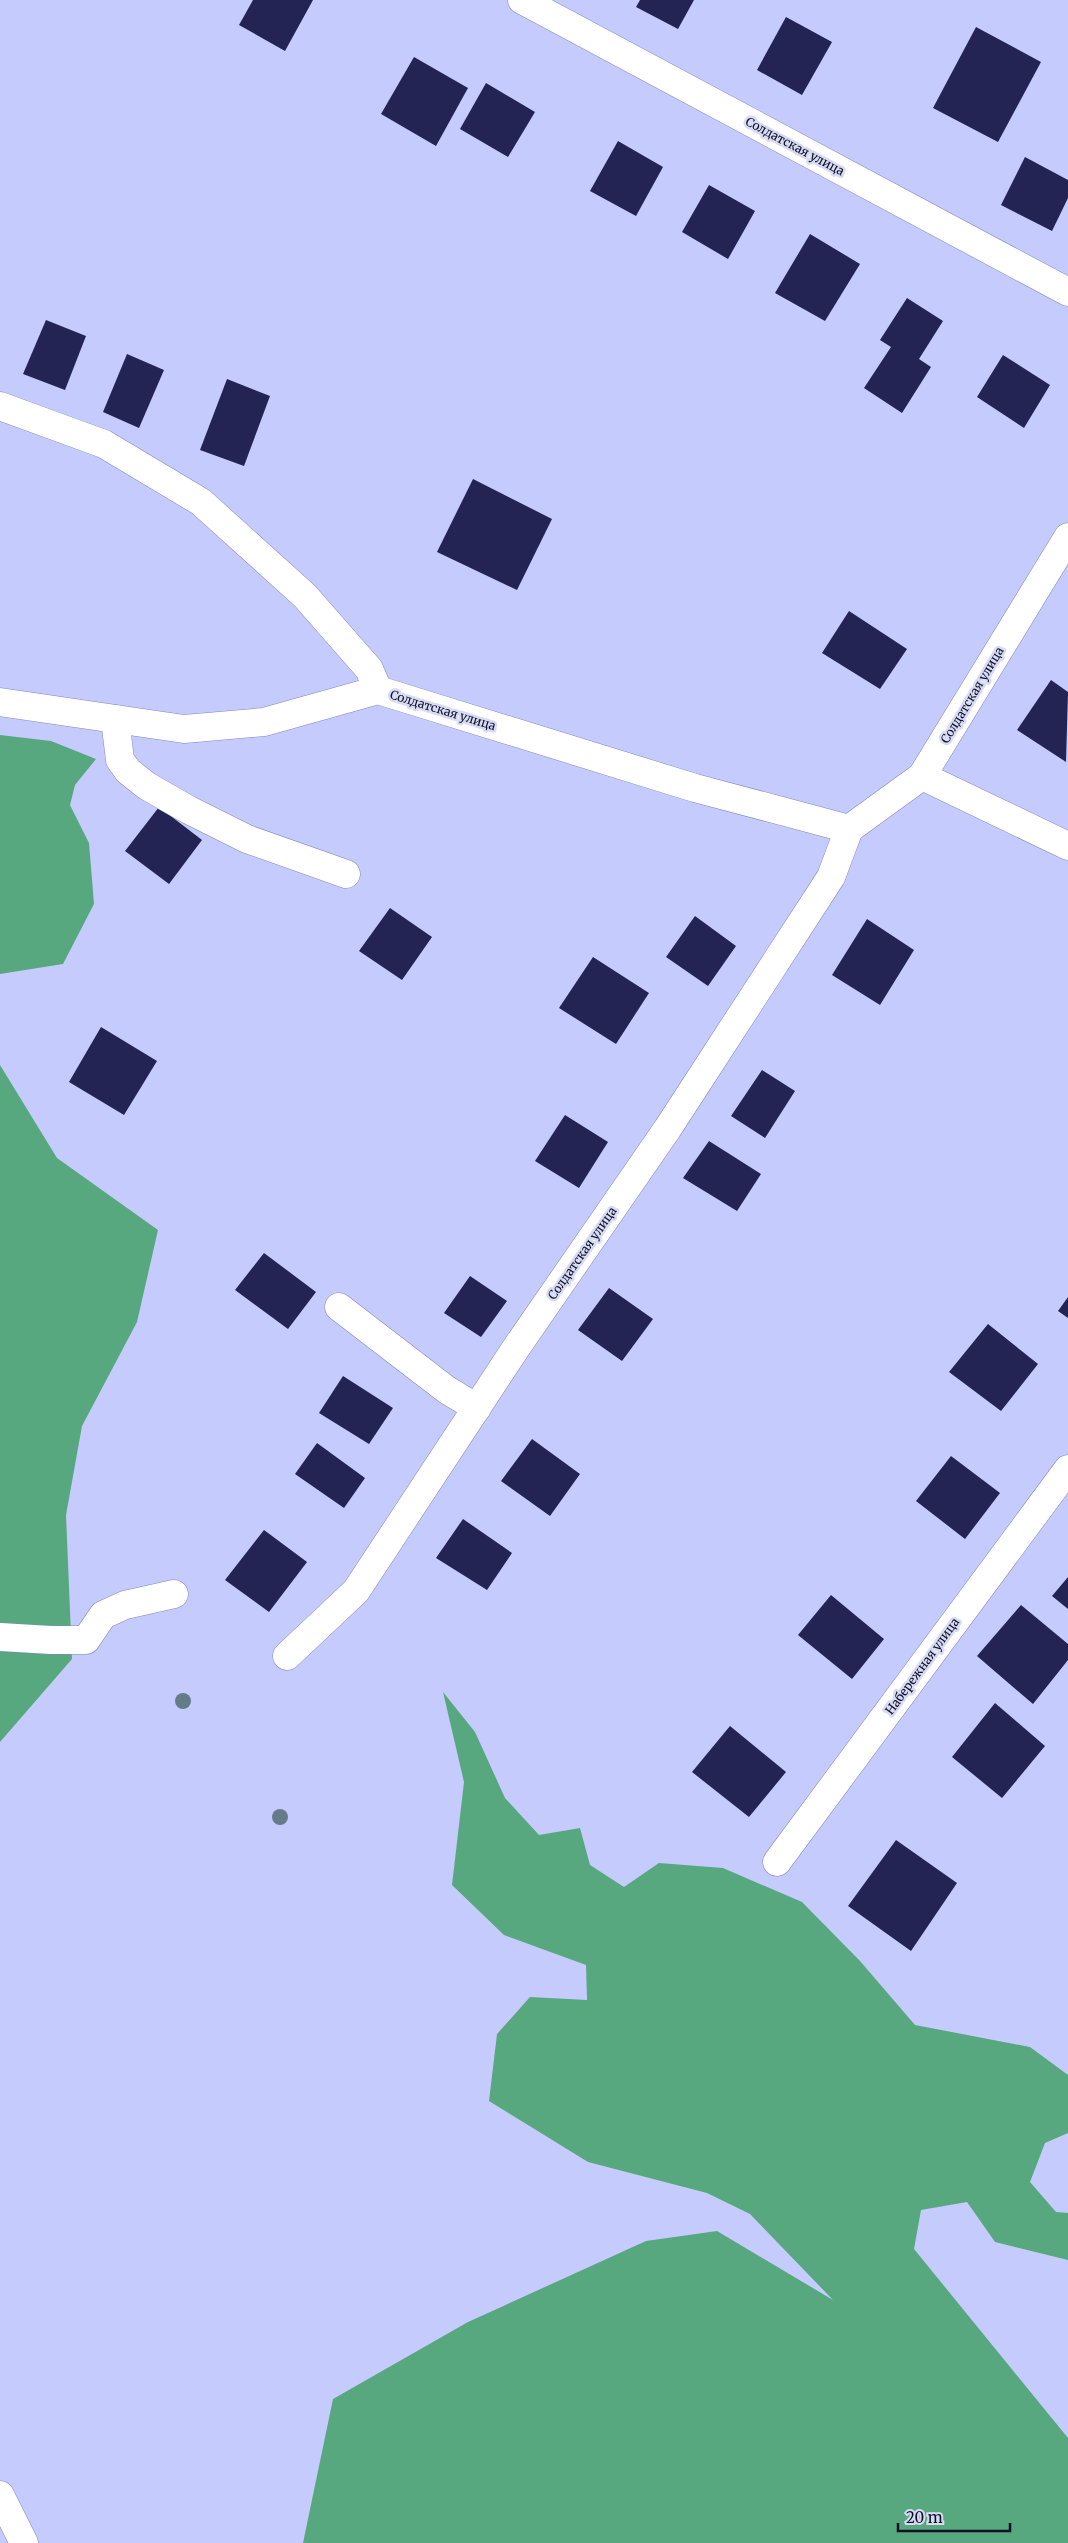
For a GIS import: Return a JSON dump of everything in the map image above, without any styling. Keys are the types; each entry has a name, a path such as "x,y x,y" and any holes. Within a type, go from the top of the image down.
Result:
{"street":[{"name":"Солдатская улица","path":"522,0 1068,292"},
{"path":"0,406 104,444 201,502 305,596 369,668 378,690"},
{"name":"Солдатская улица","path":"287,1656 356,1591 477,1408 668,1128 831,877 849,829 922,776 1068,537"},
{"name":"Солдатская улица","path":"0,702 184,730 264,722 378,690 695,788 849,829"},
{"path":"116,719 120,760 128,771 147,786 247,839 346,874"},
{"path":"922,776 1068,846"},
{"path":"339,1307 447,1390 477,1408"},
{"name":"Набережная улица","path":"777,1862 1068,1469"},
{"path":"0,1636 51,1640 86,1640 103,1615 125,1605 174,1594"},
{"path":"0,2495 24,2543"}],"green space":[{"path":"0,735 51,741 96,759 75,785 70,805 89,843 94,904 63,964 0,974"},
{"path":"0,1065 57,1158 158,1230 137,1322 82,1426 66,1515 72,1659 0,1742"},
{"path":"443,1692 475,1732 505,1798 539,1835 580,1828 590,1865 624,1887 659,1863 723,1868 802,1902 860,1961 915,2025 1030,2047 1068,2075 1068,2133 1045,2143 1030,2182 1056,2212 1068,2213 1068,2260 995,2242 967,2202 921,2210 914,2249 1068,2438 1068,2543 303,2543 333,2399 468,2322 646,2241 717,2231 833,2300 750,2214 707,2193 588,2162 489,2101 497,2034 530,1997 587,2000 586,1965 504,1935 452,1885 464,1782"}],"building":[{"path":"253,0 313,0 285,51 239,25"},
{"path":"640,0 694,0 678,29 636,7"},
{"path":"786,17 832,42 802,95 757,70"},
{"path":"976,27 1041,62 998,142 933,108"},
{"path":"414,57 468,88 436,146 381,114"},
{"path":"486,83 535,112 508,157 460,129"},
{"path":"618,141 663,167 636,216 590,191"},
{"path":"1025,157 1068,180 1068,198 1052,231 1001,205"},
{"path":"709,185 755,211 728,259 682,232"},
{"path":"810,234 860,264 825,321 775,293"},
{"path":"907,298 943,321 919,359 931,367 902,413 864,388 891,347 880,340"},
{"path":"46,320 86,336 65,390 23,374"},
{"path":"127,354 164,370 139,428 103,412"},
{"path":"1003,355 1050,385 1024,428 977,397"},
{"path":"227,379 270,396 244,466 200,450"},
{"path":"473,479 552,519 517,590 437,552"},
{"path":"849,611 907,649 880,689 822,653"},
{"path":"1051,680 1068,692 1066,762 1017,730"},
{"path":"159,807 202,840 169,884 125,851"},
{"path":"390,908 432,937 402,980 359,951"},
{"path":"695,916 736,946 708,986 666,957"},
{"path":"867,919 914,950 880,1005 832,975"},
{"path":"593,957 649,993 616,1044 559,1008"},
{"path":"101,1027 157,1061 124,1115 69,1082"},
{"path":"762,1070 795,1091 765,1138 731,1116"},
{"path":"565,1115 608,1142 579,1188 535,1161"},
{"path":"709,1141 761,1174 737,1211 683,1178"},
{"path":"264,1253 316,1292 288,1329 235,1290"},
{"path":"470,1276 507,1301 481,1337 444,1313"},
{"path":"609,1288 653,1319 622,1361 578,1330"},
{"path":"1068,1297 1068,1318 1058,1311"},
{"path":"988,1324 1038,1364 1001,1411 949,1372"},
{"path":"343,1376 393,1408 369,1444 319,1413"},
{"path":"532,1439 580,1474 550,1516 501,1481"},
{"path":"317,1443 365,1478 344,1508 295,1474"},
{"path":"951,1456 1000,1493 965,1539 916,1501"},
{"path":"463,1519 512,1553 487,1590 436,1558"},
{"path":"264,1530 307,1562 269,1612 225,1580"},
{"path":"1068,1577 1068,1609 1052,1596"},
{"path":"831,1595 884,1639 852,1679 798,1635"},
{"path":"1021,1605 1068,1644 1068,1660 1033,1704 977,1656"},
{"path":"995,1703 1045,1746 1002,1798 952,1757"},
{"path":"730,1726 786,1772 749,1817 692,1772"},
{"path":"896,1840 957,1883 911,1951 848,1906"}]}
